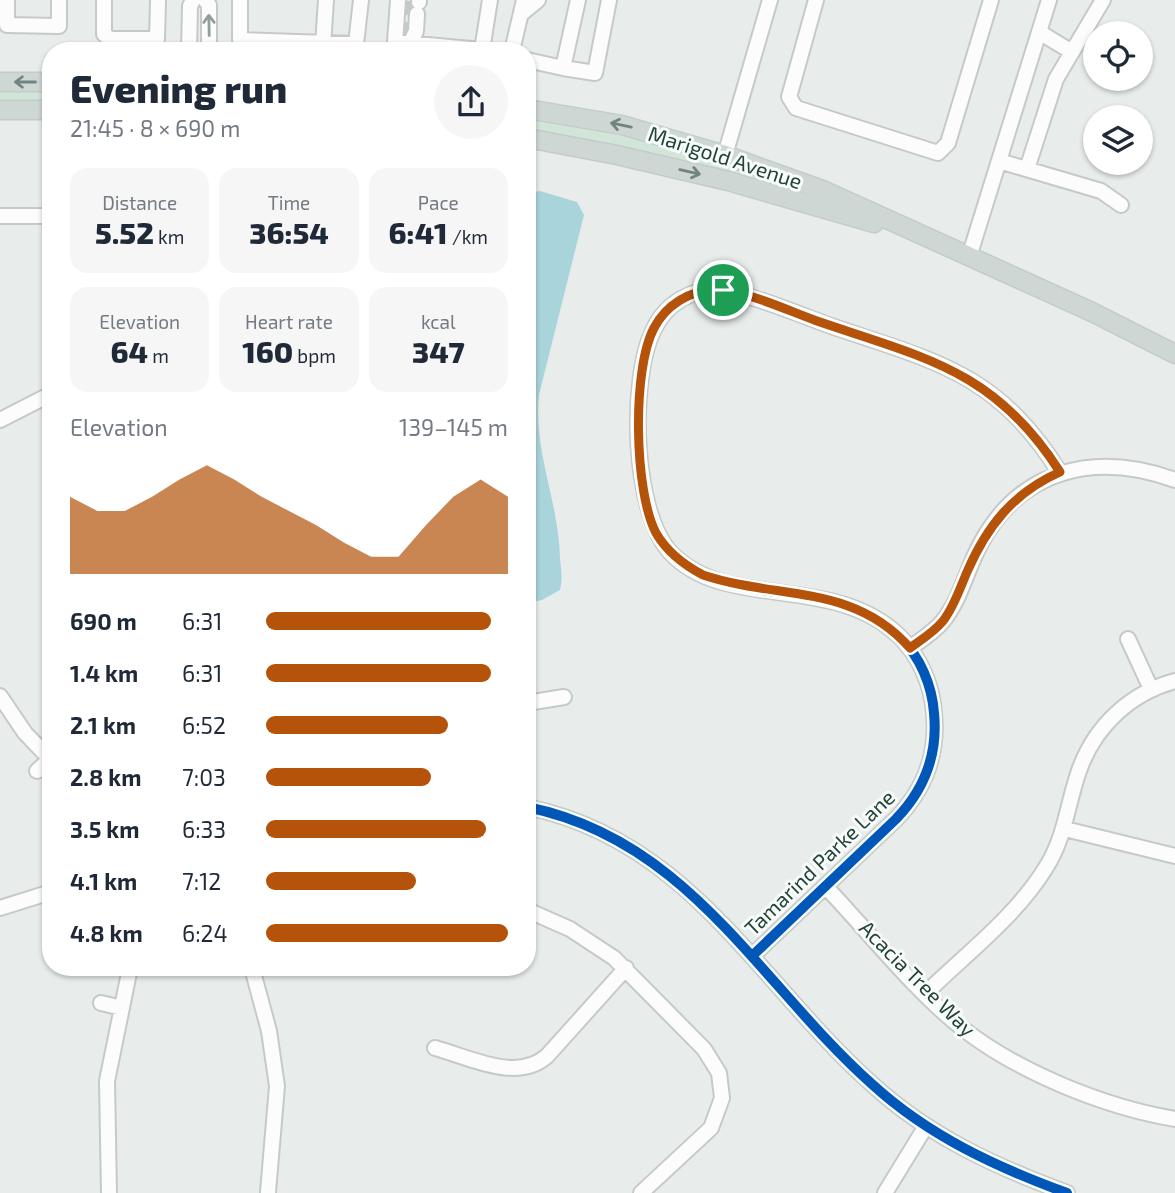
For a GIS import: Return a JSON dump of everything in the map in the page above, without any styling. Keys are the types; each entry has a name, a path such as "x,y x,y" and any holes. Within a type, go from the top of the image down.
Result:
{"main road":[{"path":"0,82 42,82"},
{"path":"0,110 42,110"},
{"name":"Marigold Avenue","path":"536,111 622,125 725,155 825,191 1092,312 1175,354"},
{"name":"Marigold Avenue","path":"536,140 728,181 914,233"}],"street":[{"path":"7,0 7,25 59,26 59,0"},
{"path":"104,0 104,34 110,39 157,39 158,0"},
{"path":"189,42 190,6 193,0"},
{"path":"205,0 209,5 209,42"},
{"path":"240,0 240,40 273,42"},
{"path":"323,42 326,0"},
{"path":"356,42 361,0"},
{"path":"395,42 398,0"},
{"path":"483,42 490,0"},
{"path":"514,42 522,7 538,0"},
{"path":"563,68 578,0"},
{"path":"536,62 595,73 609,0"},
{"path":"725,155 770,0"},
{"path":"816,0 789,97 796,108 938,153 948,143 991,0"},
{"path":"970,257 1049,0"},
{"path":"1027,169 1056,79 1099,2"},
{"path":"411,42 416,31 415,3"},
{"path":"1039,32 1072,52"},
{"path":"999,161 1101,191 1121,205"},
{"path":"0,216 42,216"},
{"name":"Tamarind Parke Lane","path":"752,956 906,809 926,775 933,748 934,706 929,685 910,648 881,621 851,605 716,580 682,563 663,544 648,512 639,439 647,349 653,329 666,312 689,295 706,290 723,290 942,365 979,384 1016,413 1060,472"},
{"path":"0,420 42,399"},
{"path":"910,648 937,627 950,611 981,543 999,515 1026,491 1060,472 1102,465 1145,469 1175,480"},
{"path":"1128,639 1151,689"},
{"path":"926,993 1022,900 1045,871 1065,829 1080,769 1093,742 1113,717 1151,689 1175,681"},
{"path":"0,696 25,733 42,751"},
{"path":"536,701 564,696"},
{"path":"37,771 42,766"},
{"path":"536,810 565,818 644,856 697,897 872,1085 926,1126 972,1154 1067,1193"},
{"path":"1065,829 1175,856"},
{"name":"Acacia Tree Way","path":"825,886 959,1026 1007,1059 1125,1107 1175,1119"},
{"path":"0,908 42,895"},
{"path":"536,914 585,937 626,968 716,1065 722,1089 718,1113 710,1128 641,1193"},
{"path":"435,1048 511,1069 532,1066 547,1055 626,968"},
{"path":"109,1193 107,1081 128,976"},
{"path":"254,976 269,1031 277,1086 268,1192"},
{"path":"101,1003 122,1008"},
{"path":"886,1193 926,1126"}],"green space":[{"path":"0,88 42,88 42,103 0,104"},
{"path":"536,117 621,131 724,160 855,211 536,134"}],"water":[{"path":"536,192 577,202 584,215 539,395 540,436 559,537 561,586 560,590 536,601"}],"tunnel":[{"path":"410,1 410,38"}],"cycle path":[{"path":"752,956 906,808 921,784 931,757 935,728 933,703 928,682 913,653 900,637 874,617 813,597 721,582 694,571 671,553 658,534 648,508 638,444 641,379 646,351 659,320 673,304 692,294 723,290 765,302 935,362 963,376 1013,413 1037,440 1060,473"},
{"path":"536,810 584,824 634,850 678,883 718,920 832,1045 873,1085 917,1120 989,1161 1067,1193"}],"route":[{"path":"723,290 851,332 962,374 1016,413 1060,472 1026,491 999,515 981,543 944,620 910,648 881,621 851,605 825,598 716,580 703,575 682,563 658,536 648,512 640,468 640,407 647,349 653,329 673,305 699,291 723,290"}]}
